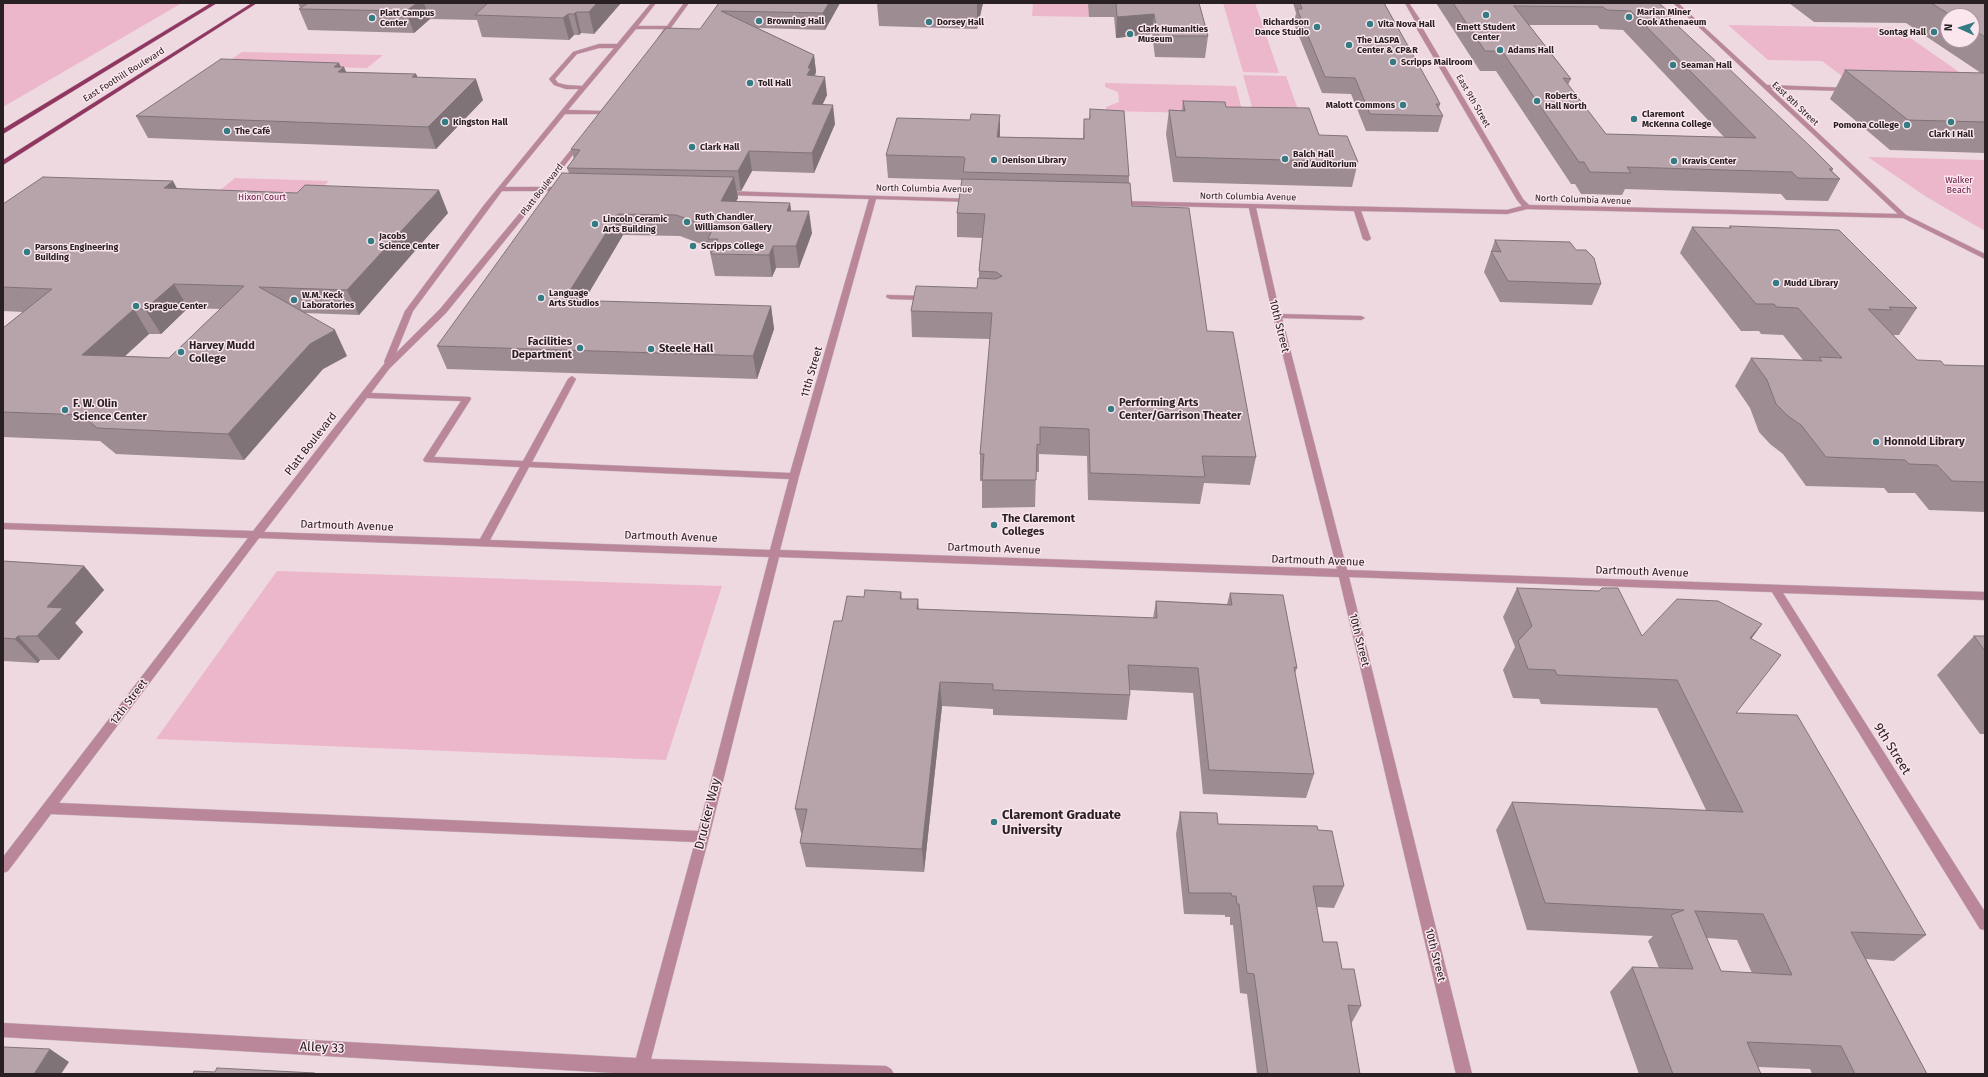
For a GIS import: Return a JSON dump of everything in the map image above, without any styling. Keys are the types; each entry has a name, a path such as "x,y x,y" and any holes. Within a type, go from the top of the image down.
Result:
{"main road":[{"name":"East Foothill Boulevard","path":"3,132 216,3"},
{"name":"East Foothill Boulevard","path":"3,162 255,3"}],"street":[{"name":"Platt Boulevard","path":"386,367 410,311 499,189 654,3"},
{"path":"655,45 687,3"},
{"name":"East 9th Street","path":"1407,3 1418,20 1417,24 1520,200 1527,207"},
{"name":"East 8th Street","path":"1675,3 1904,216"},
{"path":"634,27 668,28"},
{"path":"584,88 561,86 556,84 552,79 575,53 599,46 618,46"},
{"path":"1764,87 1857,89"},
{"path":"564,112 600,116 607,106"},
{"name":"Platt Boulevard","path":"255,536 386,367 442,311 543,189 584,136"},
{"path":"499,189 572,189"},
{"name":"North Columbia Avenue","path":"714,193 976,200"},
{"name":"11th Street","path":"775,553 794,476 873,197"},
{"name":"North Columbia Avenue","path":"1112,203 1507,212 1527,207 1904,216 1985,257"},
{"name":"10th Street","path":"1252,207 1277,316 1343,574 1464,1074"},
{"path":"1358,209 1367,239"},
{"path":"890,297 935,299"},
{"path":"1277,316 1361,318"},
{"path":"483,542 572,379"},
{"path":"365,395 467,399 428,460 794,476"},
{"name":"Dartmouth Avenue","path":"3,526 1985,596"},
{"name":"12th Street","path":"3,868 255,536"},
{"name":"Drucker Way","path":"640,1070 703,837 775,553"},
{"name":"9th Street","path":"1775,589 1985,924"},
{"path":"48,808 703,837"},
{"name":"Alley 33","path":"3,1030 640,1070 886,1074"}],"green space":[{"path":"3,3 182,3 3,107"},
{"path":"1033,3 1092,3 1093,17 1032,16"},
{"path":"1223,3 1255,3 1279,73 1243,72"},
{"path":"1728,25 1896,28 1972,81 1846,79 1822,61 1768,60"},
{"path":"242,52 383,55 367,68 223,65"},
{"path":"1243,75 1286,76 1300,115 1254,114"},
{"path":"1105,83 1236,86 1243,114 1106,111 1106,107 1119,102 1118,92 1105,87"},
{"name":"Walker Beach","path":"1868,157 1985,160 1985,231 1925,196"},
{"name":"Hixon Court","path":"235,178 329,181 292,216 193,212"},
{"path":"277,571 722,586 666,760 156,739"}],"building":[{"path":"308,3 417,3 406,11 299,9"},
{"path":"488,3 597,3 589,12 576,12 574,14 568,14 563,18 475,15"},
{"path":"719,3 829,3 823,13 721,11 814,55 808,68 811,68 807,75 825,77 812,104 833,105 812,153 749,151 738,171 567,168 580,150 571,149 666,28 700,29"},
{"path":"1116,3 1199,3 1208,36 1158,36 1154,14 1117,17"},
{"path":"1300,3 1384,3 1436,96 1440,104 1436,104 1443,116 1370,114 1355,78 1325,77 1297,9 1302,9"},
{"path":"1453,3 1659,3 1672,15 1666,15 1719,64 1724,64 1812,148 1833,169 1829,169 1840,179 1798,178 1792,172 1627,167 1631,173 1590,172 1584,162 1579,162 1502,51 1485,51","holes":["1514,6 1603,7 1607,10 1631,11 1756,138 1606,134 1563,78 1571,79"]},
{"path":"1931,3 1985,3 1985,37 1980,34 1980,8 1940,9"},
{"path":"221,59 339,63 334,67 344,67 338,72 416,74 412,77 476,79 428,127 136,116"},
{"path":"1845,70 1985,73 1985,122 1908,120"},
{"path":"1183,101 1225,102 1226,107 1309,108 1319,135 1347,136 1358,162 1176,157 1169,110 1185,111"},
{"path":"1090,109 1124,111 1129,176 963,172 964,157 886,155 897,118 970,120 971,114 1000,115 997,137 1084,139 1084,119 1090,119"},
{"path":"562,173 734,177 721,201 790,203 787,211 809,211 796,246 773,246 769,255 711,254 718,239 708,239 713,228 676,215 618,214 564,300 771,306 753,356 437,346"},
{"path":"43,177 173,181 164,188 297,193 305,185 439,190 347,290 259,287 335,330 310,344 228,434 97,428 82,415 3,412 3,328 52,289 3,287 3,204","holes":["174,284 244,286 169,358 82,355 134,309 145,309"]},
{"path":"962,179 1130,183 1132,206 1189,208 1207,331 1233,332 1256,457 1202,456 1205,477 1090,473 1089,429 1040,427 1040,445 1037,444 1036,480 982,480 984,454 980,454 992,313 911,311 916,286 977,288 978,278 996,279 1002,276 996,272 979,271 985,214 957,213"},
{"path":"1730,226 1839,230 1917,308 1889,307 1892,310 1868,309 1917,360 1941,361 1944,365 1985,366 1985,482 1952,481 1937,465 1909,464 1905,460 1826,457 1801,425 1788,416 1776,404 1767,380 1751,358 1822,361 1819,357 1842,358 1798,308 1776,307 1774,304 1756,304 1692,227 1731,228"},
{"path":"1495,240 1570,242 1576,250 1586,250 1594,258 1601,284 1508,281 1491,251 1501,252"},
{"path":"3,561 84,566 47,607 63,608 37,636 18,636 15,639 3,638"},
{"path":"1517,588 1599,591 1602,588 1618,588 1642,636 1677,599 1718,601 1762,624 1750,638 1781,655 1736,713 1797,715 1926,935 1851,932 1927,1074 1855,1074 1841,1046 1747,1042 1761,1074 1673,1074 1632,967 1693,969 1671,915 1684,910 1545,903 1512,802 1743,812 1677,680 1557,675 1555,670 1528,669 1518,641 1532,626","holes":["1695,911 1763,914 1792,975 1721,971"]},
{"path":"865,590 901,592 900,599 918,599 917,609 1157,618 1156,601 1232,605 1230,593 1283,595 1297,668 1294,667 1314,774 1209,770 1198,668 1128,665 1130,695 993,690 993,684 940,682 922,849 800,843 807,809 795,809 834,621 842,621 847,596 864,597"},
{"path":"1974,636 1985,636 1985,651"},
{"path":"1180,812 1217,813 1218,824 1317,826 1318,830 1332,831 1344,886 1313,886 1323,942 1337,942 1342,969 1354,969 1361,1006 1348,1005 1360,1074 1268,1074 1254,974 1247,973 1239,904 1237,904 1236,896 1232,896 1231,893 1189,893"},
{"path":"3,1047 50,1049 34,1074 3,1074"},
{"path":"217,1068 315,1073 193,1074 194,1071 215,1072"}],"place":[{"name":"Emett Student Center","path":"1486,15"},
{"name":"Marian Miner Cook Athenaeum","path":"1629,17"},
{"name":"Platt Campus Center","path":"372,18"},
{"name":"Browning Hall","path":"759,21"},
{"name":"Dorsey Hall","path":"929,22"},
{"name":"Vita Nova Hall","path":"1370,24"},
{"name":"Richardson Dance Studio","path":"1317,27"},
{"name":"Sontag Hall","path":"1934,32"},
{"name":"Clark Humanities Museum","path":"1130,34"},
{"name":"The LASPA Center & CP&R","path":"1349,45"},
{"name":"Adams Hall","path":"1500,50"},
{"name":"Scripps Mailroom","path":"1393,62"},
{"name":"Seaman Hall","path":"1673,65"},
{"name":"Toll Hall","path":"750,83"},
{"name":"Roberts Hall North","path":"1537,101"},
{"name":"Malott Commons","path":"1403,105"},
{"name":"Claremont McKenna College","path":"1634,119"},
{"name":"Kingston Hall","path":"445,122"},
{"name":"Clark I Hall","path":"1951,122"},
{"name":"Pomona College","path":"1907,125"},
{"name":"The Café","path":"227,131"},
{"name":"Clark Hall","path":"692,147"},
{"name":"Balch Hall and Auditorium","path":"1285,159"},
{"name":"Denison Library","path":"994,160"},
{"name":"Kravis Center","path":"1674,161"},
{"name":"Ruth Chandler Williamson Gallery","path":"687,222"},
{"name":"Lincoln Ceramic Arts Building","path":"595,224"},
{"name":"Jacobs Science Center","path":"371,241"},
{"name":"Scripps College","path":"693,246"},
{"name":"Parsons Engineering Building","path":"27,252"},
{"name":"Mudd Library","path":"1776,283"},
{"name":"Language Arts Studios","path":"541,298"},
{"name":"W.M. Keck Laboratories","path":"294,300"},
{"name":"Sprague Center","path":"136,306"},
{"name":"Facilities Department","path":"580,348"},
{"name":"Steele Hall","path":"651,349"},
{"name":"Harvey Mudd College","path":"181,352"},
{"name":"Performing Arts Center/Garrison Theater","path":"1111,409"},
{"name":"F. W. Olin Science Center","path":"65,410"},
{"name":"Honnold Library","path":"1876,442"},
{"name":"The Claremont Colleges","path":"994,525"},
{"name":"Claremont Graduate University","path":"994,822"}]}
